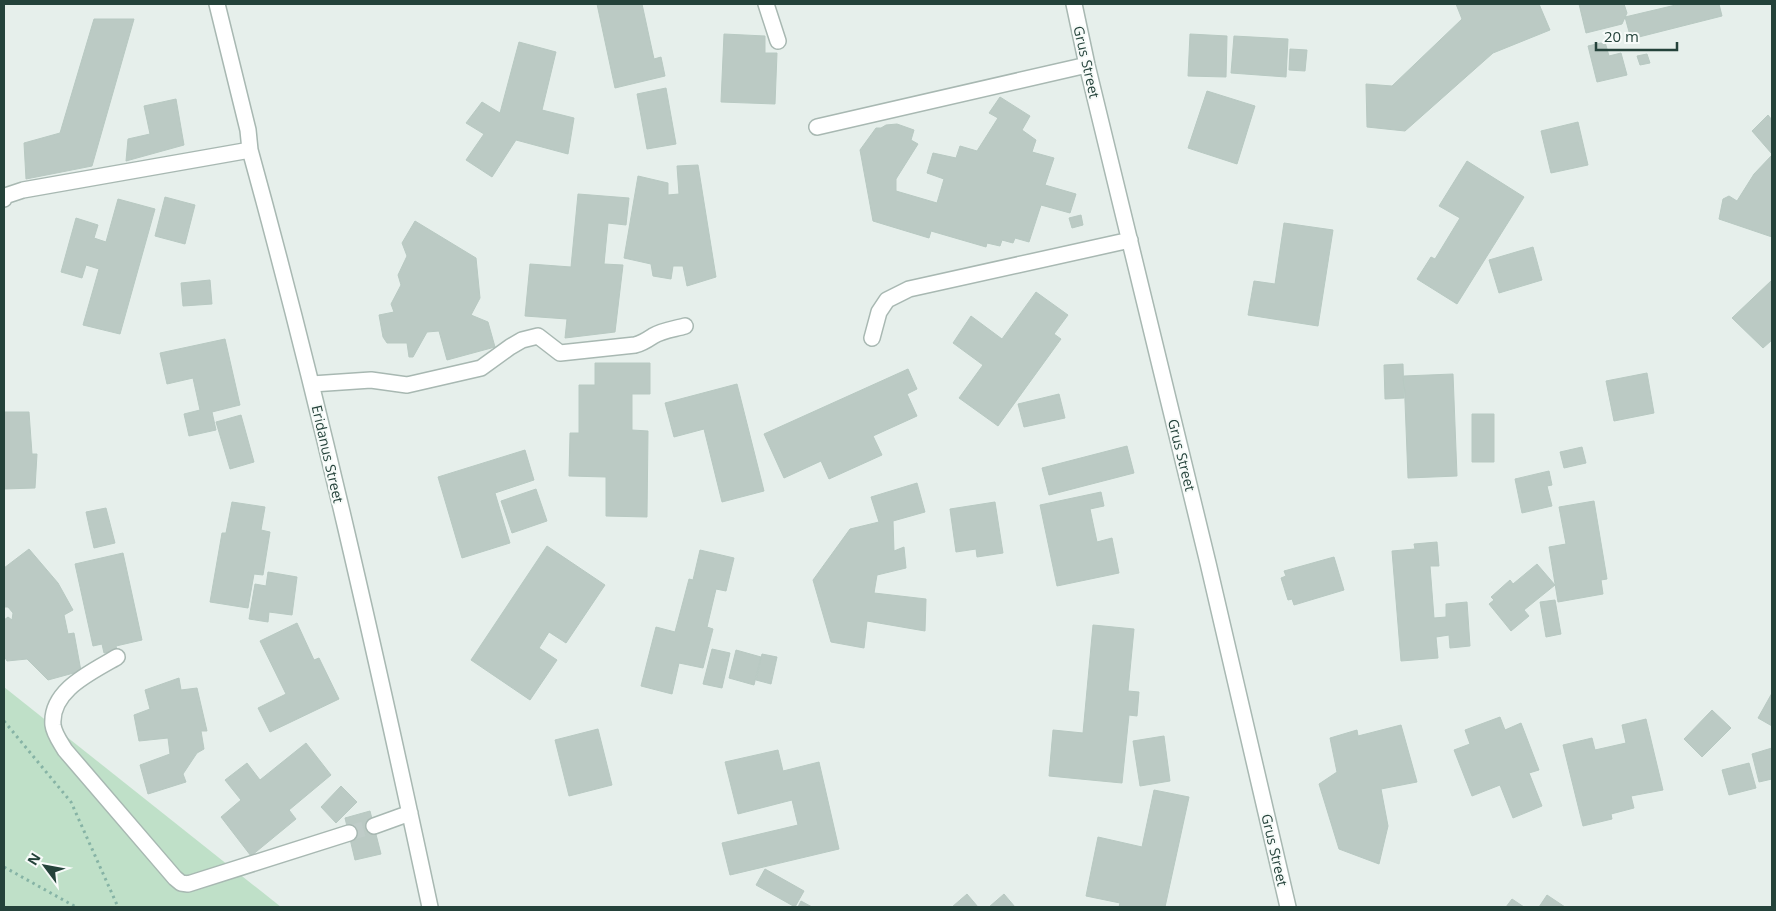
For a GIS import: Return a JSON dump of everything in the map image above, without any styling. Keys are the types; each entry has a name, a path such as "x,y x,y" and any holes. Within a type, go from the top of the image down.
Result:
{"street":[{"name":"Eridanus Street","path":"218,4 248,130 250,150 312,384 430,907"},
{"path":"766,4 778,42"},
{"name":"Grus Street","path":"1074,4 1087,65 1206,554 1288,907"},
{"path":"817,128 1087,65"},
{"path":"4,199 6,196 23,190 250,150"},
{"path":"872,338 879,312 887,300 909,289 1130,240"},
{"path":"312,384 371,380 407,384 481,368 522,340 538,336 560,353 635,345 645,342 652,336 664,331 685,326"},
{"path":"116,657 74,683 62,695 55,712 53,726 65,750 175,878 188,884 348,833"},
{"path":"374,826 410,813"}],"path":[{"path":"4,721 72,802 118,907"},
{"path":"4,867 76,907"}],"green space":[{"path":"4,687 281,907 4,907"}],"building":[{"path":"597,4 642,4 654,59 661,57 665,76 615,88"},
{"path":"1456,4 1539,4 1550,30 1493,53 1405,131 1367,127 1366,84 1392,86 1462,19"},
{"path":"1579,4 1624,4 1627,13 1622,24 1586,33"},
{"path":"1680,4 1719,4 1722,16 1631,39 1625,17"},
{"path":"94,19 134,19 92,166 26,179 24,143 60,133"},
{"path":"724,34 765,36 765,53 777,53 775,104 721,102"},
{"path":"1190,34 1227,36 1226,77 1188,76"},
{"path":"1234,36 1288,39 1286,77 1231,73"},
{"path":"519,42 556,52 542,110 574,118 568,154 516,140 492,177 466,160 484,134 466,123 482,102 500,113"},
{"path":"1605,42 1609,56 1621,53 1627,75 1597,82 1588,46"},
{"path":"1290,49 1307,50 1305,71 1289,70"},
{"path":"1647,54 1650,63 1640,65 1637,56"},
{"path":"666,88 676,144 647,149 637,94"},
{"path":"1207,91 1255,106 1237,164 1188,148"},
{"path":"1000,97 1030,116 1022,130 1036,140 1032,152 1054,158 1045,185 1076,194 1070,213 1041,205 1029,242 1015,238 1013,243 1002,240 1000,246 987,243 986,247 931,231 929,238 873,221 860,150 876,128 897,124 914,130 911,140 918,144 896,179 896,191 937,203 944,179 927,173 933,153 956,158 960,146 977,151 998,118 989,113"},
{"path":"176,99 184,145 126,161 128,139 150,134 144,106"},
{"path":"1768,115 1772,120 1772,154 1752,131"},
{"path":"1578,122 1588,165 1551,173 1541,131"},
{"path":"1772,155 1772,237 1719,219 1723,199 1729,196 1737,201 1754,174"},
{"path":"1467,161 1524,197 1457,304 1417,279 1431,257 1435,259 1460,218 1439,206"},
{"path":"698,165 716,277 687,286 683,266 673,266 671,279 653,276 651,264 624,258 638,176 668,183 668,195 679,194 677,166"},
{"path":"578,194 629,198 626,225 608,223 604,264 623,265 615,332 565,338 567,319 525,316 530,264 571,267"},
{"path":"165,197 195,205 185,244 155,236"},
{"path":"118,199 155,209 120,334 83,325 99,269 86,265 82,278 61,272 76,218 98,225 94,238 106,242"},
{"path":"1081,215 1083,225 1072,228 1069,218"},
{"path":"415,221 476,258 480,298 471,315 488,322 495,347 447,360 439,331 427,332 413,357 409,357 407,343 387,343 383,337 379,315 394,312 391,304 401,285 398,275 407,256 402,243"},
{"path":"1284,223 1333,230 1318,326 1248,315 1254,281 1275,284"},
{"path":"1533,247 1542,280 1499,293 1489,260"},
{"path":"210,280 212,304 183,306 181,283"},
{"path":"1772,280 1772,340 1763,348 1732,318"},
{"path":"1036,292 1068,315 1054,334 1061,339 998,426 959,398 983,365 953,343 971,316 1002,339"},
{"path":"225,339 240,405 212,412 216,430 189,436 184,414 200,410 193,378 167,384 160,353"},
{"path":"595,363 650,363 650,394 632,394 632,430 648,431 647,517 606,516 606,477 569,476 570,433 579,433 579,385 595,385"},
{"path":"1403,364 1404,398 1385,399 1384,365"},
{"path":"908,369 917,389 907,394 917,416 873,436 882,455 829,479 821,461 784,478 764,434"},
{"path":"1647,373 1654,413 1614,421 1606,381"},
{"path":"1453,374 1457,476 1408,478 1404,376"},
{"path":"737,384 764,491 722,502 704,429 674,437 665,403"},
{"path":"1059,394 1065,418 1024,427 1018,404"},
{"path":"4,412 29,412 32,454 37,454 35,488 4,489"},
{"path":"1472,414 1494,414 1494,462 1472,462"},
{"path":"241,415 254,462 230,469 216,422"},
{"path":"1127,446 1134,473 1049,495 1042,468"},
{"path":"1582,447 1586,463 1564,468 1560,452"},
{"path":"525,450 534,480 495,493 510,543 462,558 438,477"},
{"path":"1549,471 1552,485 1547,486 1552,506 1522,513 1515,479"},
{"path":"917,483 925,512 893,521 894,551 904,547 906,568 877,575 874,593 926,599 925,631 867,621 864,648 831,642 813,580 850,529 879,522 871,497"},
{"path":"536,489 547,521 512,533 501,501"},
{"path":"1101,492 1104,506 1090,509 1097,542 1112,538 1119,573 1057,586 1040,505"},
{"path":"1594,501 1607,579 1601,580 1603,594 1558,602 1549,547 1566,544 1559,507"},
{"path":"232,502 265,507 261,530 270,532 263,575 254,574 248,608 210,602 222,533 226,533"},
{"path":"995,502 1003,553 977,557 976,549 956,552 950,509"},
{"path":"106,508 115,543 94,548 86,512"},
{"path":"1437,542 1439,566 1430,566 1434,618 1446,617 1446,604 1467,602 1470,646 1450,648 1449,635 1436,637 1438,658 1401,661 1392,551 1415,549 1414,544"},
{"path":"547,546 605,585 566,643 549,632 539,648 557,660 530,700 471,660"},
{"path":"29,549 58,583 73,610 64,615 68,634 74,633 81,671 48,680 27,659 7,661 4,656 4,620 8,617 12,620 13,613 8,607 4,607 4,568"},
{"path":"700,550 734,558 726,591 716,589 707,627 713,629 703,668 679,663 672,694 641,686 656,627 675,632 689,579 693,580"},
{"path":"123,553 142,640 116,646 117,650 104,653 102,644 93,646 75,564"},
{"path":"1334,557 1344,590 1294,605 1292,599 1288,600 1281,578 1286,576 1284,571"},
{"path":"1537,564 1555,585 1524,610 1529,616 1511,631 1489,604 1494,600 1491,597 1510,580 1513,584"},
{"path":"268,572 297,577 292,615 269,612 268,622 249,619 255,584 266,586"},
{"path":"1555,600 1561,634 1546,637 1540,602"},
{"path":"297,623 314,660 319,658 339,699 270,732 258,708 286,694 260,641"},
{"path":"1093,625 1134,629 1128,691 1139,692 1137,716 1129,715 1122,783 1049,776 1053,730 1083,733"},
{"path":"712,649 730,653 722,688 703,684"},
{"path":"736,650 761,657 754,685 729,678"},
{"path":"762,654 777,657 771,684 756,680"},
{"path":"179,678 181,690 197,688 207,731 201,731 204,749 197,753 183,774 186,782 148,794 140,765 170,754 168,738 139,741 134,715 150,709 145,690"},
{"path":"1772,693 1772,726 1758,718"},
{"path":"1712,710 1731,728 1702,757 1684,739"},
{"path":"1500,717 1505,730 1521,723 1539,770 1529,773 1542,806 1513,818 1500,785 1472,796 1454,750 1470,744 1465,730"},
{"path":"1646,719 1663,790 1631,796 1634,808 1611,814 1612,819 1583,826 1563,745 1592,738 1595,750 1626,743 1622,725"},
{"path":"1401,725 1417,782 1381,789 1388,826 1379,864 1339,849 1319,784 1337,772 1330,738 1357,730 1358,736"},
{"path":"598,729 612,785 569,796 555,740"},
{"path":"1164,736 1170,781 1140,786 1133,741"},
{"path":"306,743 331,775 289,810 296,819 251,856 221,817 241,800 225,780 247,763 260,780"},
{"path":"1772,748 1772,779 1759,782 1752,754"},
{"path":"778,750 783,771 819,762 839,849 730,875 722,843 798,825 792,800 738,814 725,762"},
{"path":"1749,763 1756,788 1729,795 1722,770"},
{"path":"341,786 357,802 336,823 321,807"},
{"path":"1154,790 1189,797 1165,907 1119,907 1120,903 1086,896 1098,837 1142,847"},
{"path":"370,811 381,854 355,860 345,818"},
{"path":"765,869 804,891 795,907 756,885"},
{"path":"967,894 978,907 952,907"},
{"path":"1004,894 1015,907 989,907"},
{"path":"1547,895 1565,907 1539,907"},
{"path":"1512,899 1524,907 1506,907"},
{"path":"801,901 812,907 798,907"}],"tunnel":[{"path":"349,833 374,826"}]}
